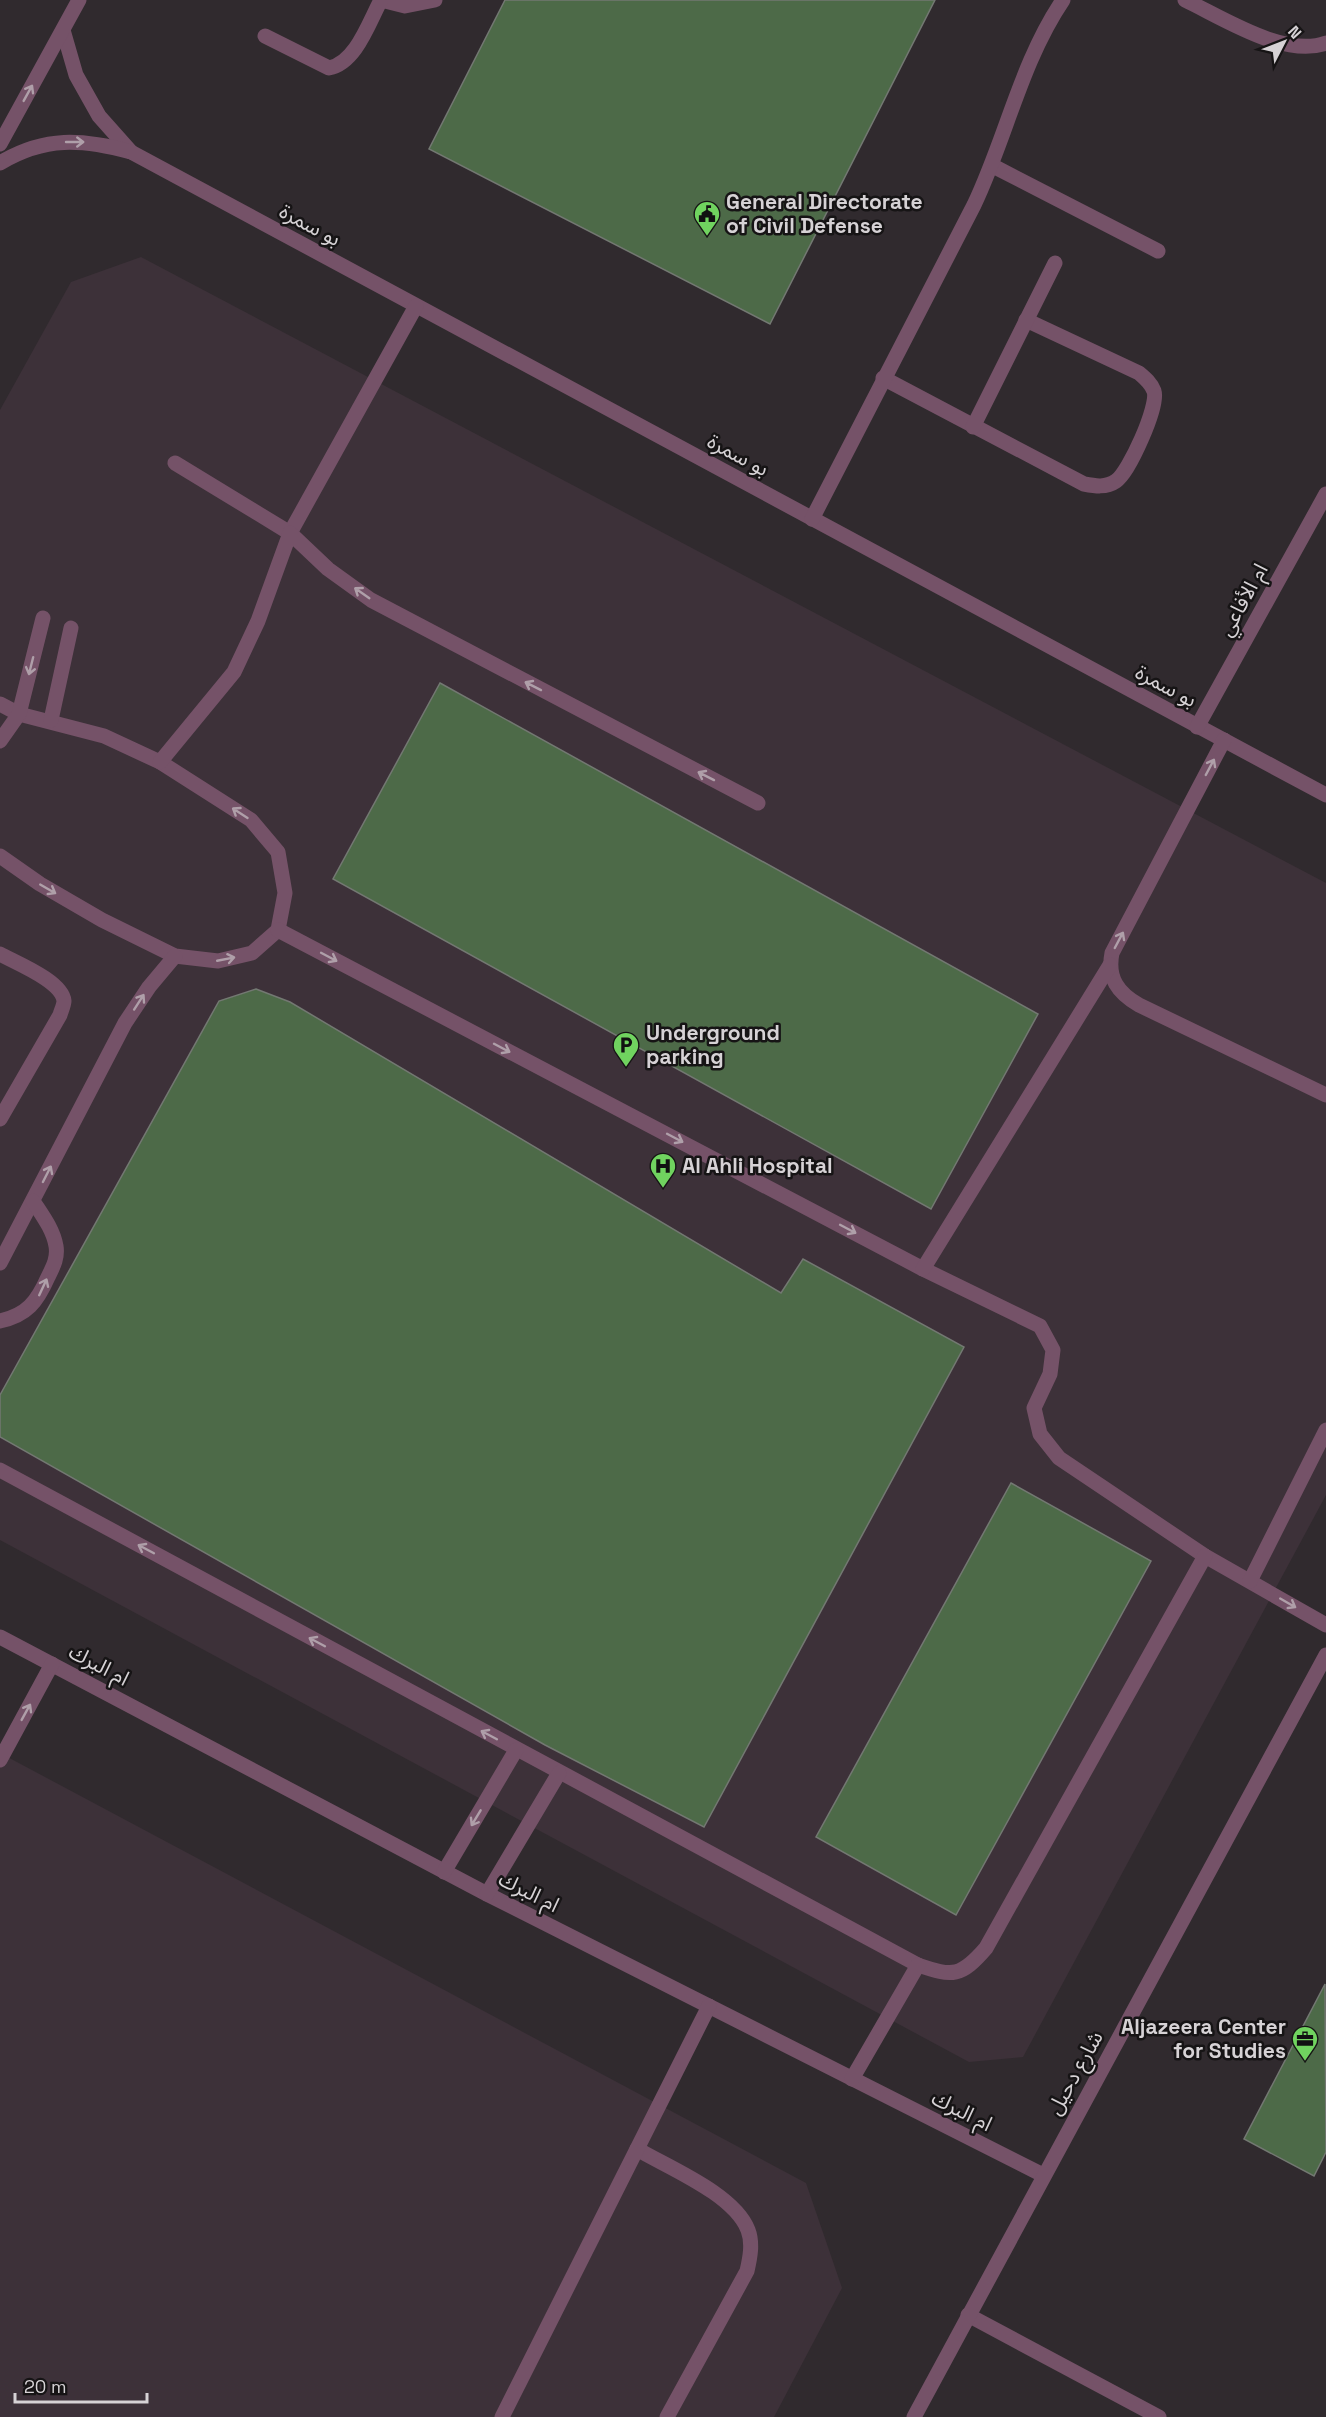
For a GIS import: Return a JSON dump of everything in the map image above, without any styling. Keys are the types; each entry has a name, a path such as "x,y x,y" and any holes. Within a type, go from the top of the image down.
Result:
{"street":[{"path":"0,144 79,0"},
{"path":"265,36 329,68 340,66 350,57 381,0 405,6 435,0"},
{"path":"812,519 853,443 883,378 993,166 1027,69 1063,0"},
{"path":"1185,0 1287,45 1316,46 1326,43"},
{"name":"بو سمرة","path":"63,30 76,75 99,116 131,152"},
{"name":"بو سمرة","path":"0,163 17,152 55,142 93,142 131,152 1326,795"},
{"path":"993,166 1158,251"},
{"path":"973,427 1055,263"},
{"path":"160,762 234,672 258,621 290,533 416,306"},
{"path":"883,378 1084,484 1100,487 1115,482 1126,471 1155,405 1154,392 1149,381 1026,320"},
{"path":"175,463 290,533 328,569 371,600 758,803"},
{"name":"ام الأفاعي","path":"1197,727 1326,494"},
{"path":"0,741 19,714 43,618"},
{"path":"51,720 71,628"},
{"path":"0,704 19,714 51,720 104,736 160,762 251,820 278,852 285,893 278,930 252,953 218,961 175,956 102,920 40,884 0,856"},
{"path":"923,1269 1110,965 1112,953 1224,741"},
{"path":"278,930 923,1269 1040,1326 1053,1350 1050,1374 1034,1408 1040,1434 1059,1458 1205,1556 1326,1625"},
{"path":"0,954 49,981 59,989 64,1002 60,1015 0,1119"},
{"path":"0,1263 125,1023 149,987 175,956"},
{"path":"1110,965 1117,989 1139,1005 1326,1095"},
{"path":"0,1321 15,1318 31,1308 56,1259 53,1236 33,1201"},
{"path":"1250,1581 1326,1430"},
{"path":"0,1470 918,1965 945,1975 969,1967 986,1948 1205,1556"},
{"name":"ام البرك","path":"0,1637 444,1872 1043,2175"},
{"name":"شارع دحيل","path":"914,2417 1043,2175 1325,1660"},
{"path":"0,1760 52,1664"},
{"path":"444,1872 516,1750"},
{"path":"487,1894 559,1773"},
{"path":"852,2079 918,1965"},
{"path":"502,2417 709,2006"},
{"path":"637,2149 724,2200 739,2214 749,2232 751,2252 747,2271 667,2417"},
{"path":"968,2315 1158,2417"}],"shaded area":[{"name":"Al Ahli Hospital","path":"141,257 1326,883 1326,1495 1023,2057 969,2062 0,1540 0,410 71,282"},
{"path":"0,1753 806,2183 842,2288 774,2417 0,2417"}],"building":[{"name":"General Directorate of Civil Defense","path":"505,0 935,0 770,324 429,149"},
{"path":"440,683 1038,1014 931,1209 333,879"},
{"path":"256,989 290,1002 781,1293 803,1259 964,1347 704,1827 545,1745 0,1437 0,1395 219,1001"},
{"path":"1011,1483 1151,1561 956,1915 816,1837"},
{"name":"Aljazeera Center for Studies","path":"1325,1984 1326,2152 1314,2176 1244,2139"}],"place":[{"name":"General Directorate of Civil Defense","path":"707,237"},
{"name":"Underground parking","path":"626,1068"},
{"name":"Al Ahli Hospital","path":"663,1189"},
{"name":"Aljazeera Center for Studies","path":"1305,2062"}]}
